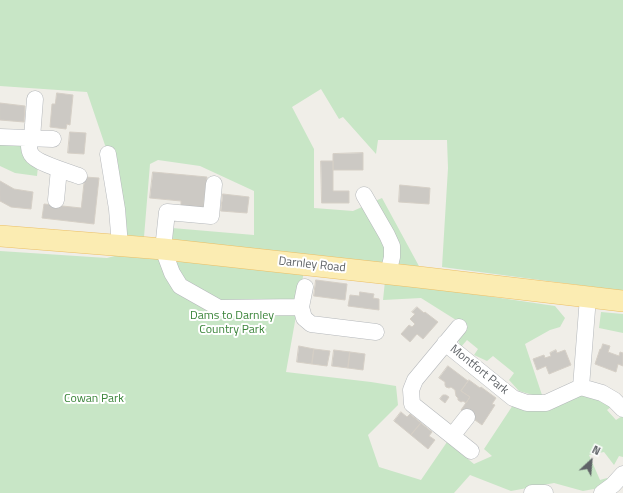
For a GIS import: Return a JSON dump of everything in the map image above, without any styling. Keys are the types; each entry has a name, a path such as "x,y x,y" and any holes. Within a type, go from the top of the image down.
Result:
{"main road":[{"name":"Darnley Road","path":"0,236 163,249 623,301"}],"street":[{"path":"35,99 30,150 34,157 41,162 79,176"},
{"path":"0,137 53,138"},
{"path":"108,154 117,209 120,246"},
{"path":"56,200 59,169"},
{"path":"214,184 211,216 167,212 163,249 172,273 180,286 219,308 301,307"},
{"path":"364,194 392,246 392,257 388,274"},
{"path":"305,287 301,307 304,318 311,324 376,332"},
{"path":"588,297 580,388 602,393 614,400 623,409"},
{"name":"Montfort Park","path":"459,327 415,380 411,390 412,404 471,451"},
{"name":"Montfort Park","path":"445,343 513,398 527,403 546,403 580,388"},
{"path":"452,436 466,418"},
{"path":"602,493 613,485 623,474"},
{"path":"532,493 544,493"}],"green space":[{"path":"0,0 623,0 623,291 442,267 448,168 447,140 378,140 376,154 343,117 339,119 321,89 292,107 314,149 314,208 353,211 382,198 420,268 171,240 172,228 254,235 254,191 200,166 158,160 150,164 144,237 124,236 108,154 87,92 0,86"},
{"path":"0,143 23,144 38,166 37,176 15,173 0,166"},
{"path":"145,248 304,271 286,372 396,386 398,405 368,435 379,467 421,480 447,442 474,464 492,456 484,449 513,405 533,411 551,410 564,401 581,393 612,406 607,410 616,420 622,416 623,457 619,456 614,465 604,452 589,455 600,480 607,478 609,480 599,488 583,491 554,483 511,491 470,475 454,493 0,493 0,251 107,258"},
{"path":"385,281 555,306 565,318 560,327 550,330 525,344 542,395 533,395 519,391 509,380 514,373 493,356 487,361 474,355 478,349 467,340 461,347 458,340 468,326 421,298 383,300"},
{"path":"601,312 623,314 623,333 599,328"}],"building":[{"path":"57,93 73,95 70,125 67,124 66,129 50,127 52,104 55,104"},
{"path":"0,103 25,106 24,122 0,120"},
{"path":"70,132 86,133 84,154 68,153"},
{"path":"363,153 363,170 333,170 333,154"},
{"path":"321,161 333,161 333,191 349,191 349,203 322,203"},
{"path":"153,172 207,177 203,209 181,207 181,201 150,198"},
{"path":"85,177 99,178 94,224 42,218 44,204 81,208"},
{"path":"0,181 14,189 33,192 31,209 11,207 0,201"},
{"path":"400,185 430,188 429,204 399,202"},
{"path":"223,194 249,197 247,213 221,211"},
{"path":"316,280 347,284 345,300 314,296"},
{"path":"360,292 374,294 373,298 379,299 379,310 348,306 350,295 359,296"},
{"path":"417,307 438,322 423,339 417,334 410,342 401,334 409,325 412,327 415,324 410,319 415,314 412,312"},
{"path":"603,344 610,346 608,352 619,356 620,352 623,353 623,366 618,364 616,372 595,364"},
{"path":"299,346 314,349 312,364 297,362"},
{"path":"314,349 330,351 327,366 312,364"},
{"path":"334,350 350,352 348,368 332,366"},
{"path":"556,350 557,353 565,350 571,365 549,374 546,366 537,370 533,359 544,355 545,358 551,356 550,353"},
{"path":"350,352 365,354 363,370 348,368"},
{"path":"448,366 468,381 461,391 470,397 466,403 458,400 455,390 451,387 446,387 445,382 439,378"},
{"path":"469,380 496,398 492,404 495,405 482,425 461,410 470,397 461,391"},
{"path":"443,395 449,397 445,403 440,399"},
{"path":"401,412 407,417 410,414 421,423 411,435 394,421"},
{"path":"421,423 432,432 429,436 435,440 428,449 411,435"}],"park label":[{"name":"Dams to Darnley Country Park","path":"232,323"},
{"name":"Cowan Park","path":"94,399"}]}
